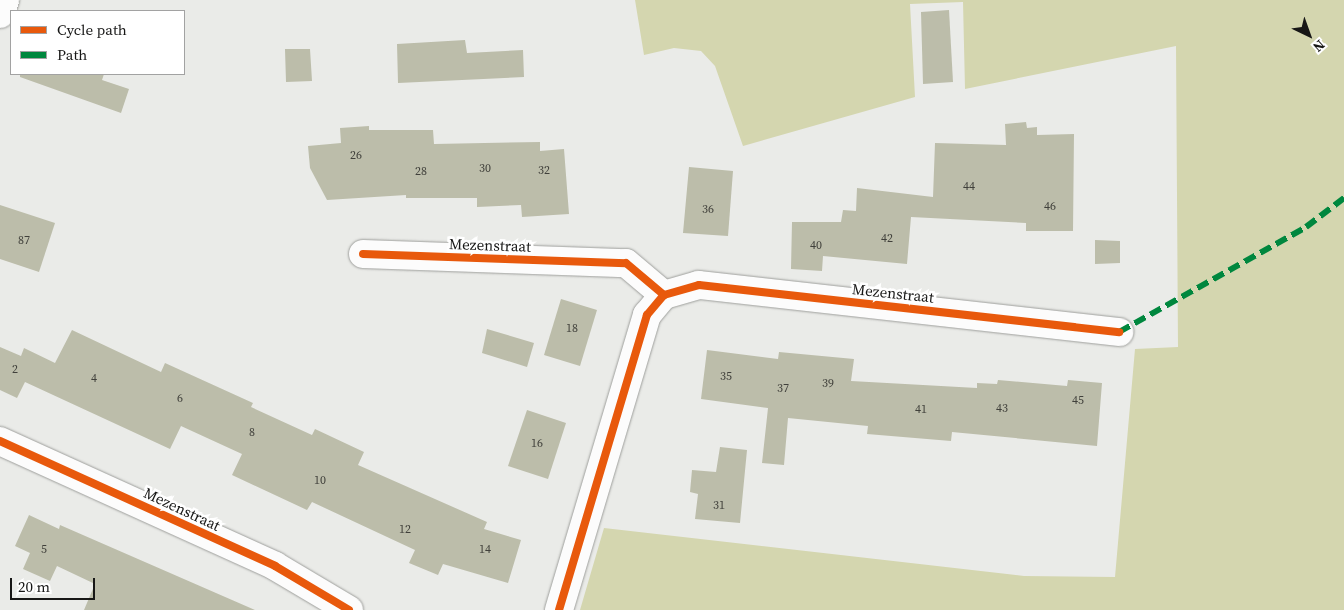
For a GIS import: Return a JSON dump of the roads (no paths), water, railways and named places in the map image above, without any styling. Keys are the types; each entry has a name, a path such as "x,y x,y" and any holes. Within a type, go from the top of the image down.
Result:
{"street":[{"path":"0,14 5,0"},
{"name":"Mezenstraat","path":"363,254 626,263 664,295 699,285 1119,332"},
{"path":"558,610 647,315 664,295"},
{"name":"Mezenstraat","path":"0,441 275,566 349,610"}]}
